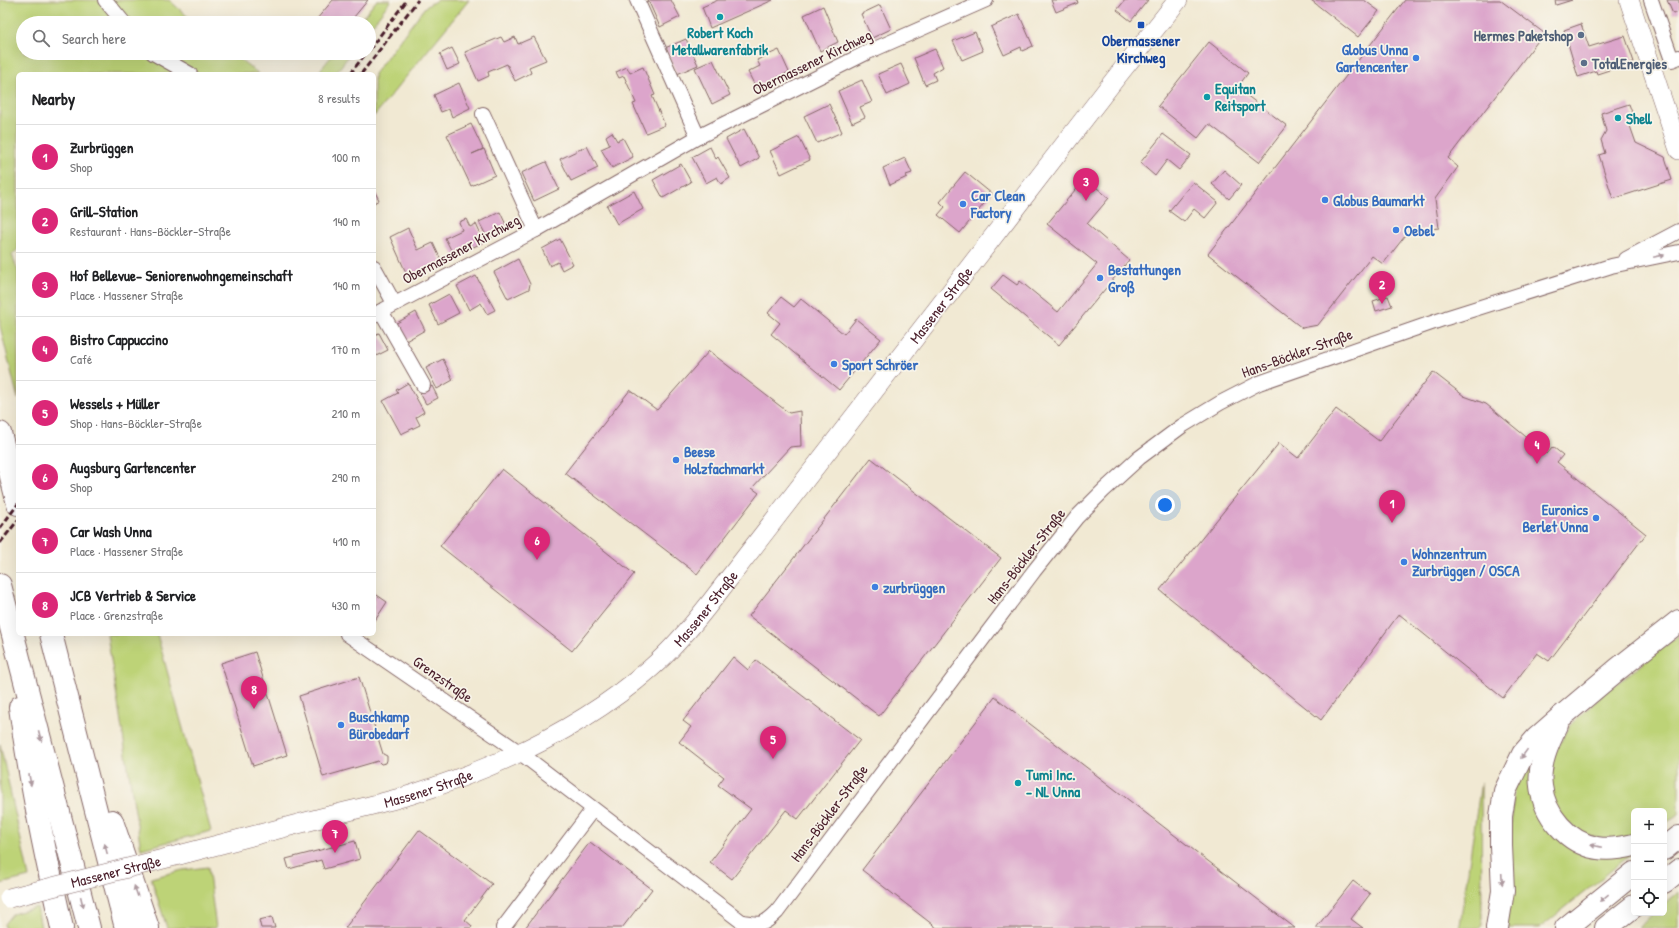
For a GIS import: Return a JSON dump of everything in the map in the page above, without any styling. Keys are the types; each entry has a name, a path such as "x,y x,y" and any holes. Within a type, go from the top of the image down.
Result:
{"main road":[{"name":"Massener Straße","path":"4,899 403,797 466,775 520,752 594,712 626,688 652,668 696,622 1091,109 1178,0"},
{"path":"1629,0 1679,150"},
{"path":"0,433 16,496"},
{"path":"2,594 30,778 44,850 62,928"},
{"path":"2,594 89,928"},
{"path":"1497,928 1503,892 1500,846 1501,816 1505,791 1523,754 1537,738 1561,716 1679,620"},
{"path":"52,636 126,928"},
{"path":"59,662 148,928"},
{"path":"1561,716 1549,740 1542,765 1540,785 1544,803 1563,830 1581,842 1597,848 1618,849 1631,846"},
{"path":"1667,835 1679,830"},
{"path":"1667,847 1679,837"},
{"path":"1666,880 1679,870"},
{"path":"1566,928 1631,875"},
{"path":"1606,928 1631,908"},
{"path":"1625,928 1633,916"}],"street":[{"path":"105,0 118,16"},
{"path":"637,0 698,137"},
{"name":"Obermassener Kirchweg","path":"423,385 378,313 394,303 536,230 698,137 868,52 986,0"},
{"path":"1650,0 1675,59"},
{"path":"165,60 186,72"},
{"name":"Obermassener Kirchweg","path":"483,114 536,230"},
{"name":"Hans-Böckler-Straße","path":"1611,266 1679,231"},
{"name":"Hans-Böckler-Straße","path":"520,752 742,922 758,925 767,922 1034,571 1077,518 1104,490 1160,441 1220,403 1272,378 1446,318 1611,266 1679,252"},
{"path":"376,271 394,303"},
{"name":"Grenzstraße","path":"350,636 520,752"},
{"path":"503,928 593,809"}],"green space":[{"path":"0,0 99,0 112,16 16,16 16,60 156,60 175,72 16,72 16,251 12,255 16,266 16,391 0,326"},
{"path":"111,0 169,0 187,16 125,16"},
{"path":"377,0 391,0 376,20 376,16 364,16"},
{"path":"437,0 469,0 376,114 376,72 425,7"},
{"path":"177,60 241,60 256,72 197,72"},
{"path":"328,60 346,60 337,72 319,72"},
{"path":"1679,635 1679,814 1667,821 1667,808 1631,808 1631,837 1616,840 1582,835 1562,817 1549,791 1553,756 1570,725 1606,692"},
{"path":"107,636 158,636 211,831 141,849"},
{"path":"1542,743 1546,821 1631,851 1631,854 1540,928 1504,928 1514,786"},
{"path":"0,744 29,877 0,884"},
{"path":"1481,782 1482,925 1480,928 1458,928 1460,925"},
{"path":"208,867 216,928 167,928 151,878 183,870"},
{"path":"1679,892 1679,928 1639,928 1650,916 1667,916 1667,902"},
{"path":"37,907 41,928 5,928 4,924 12,914"}],"building":[{"path":"333,0 368,0 355,16 319,16"},
{"path":"648,0 671,0 680,17 660,27"},
{"name":"Robert Koch Metallwarenfabrik","path":"718,0 773,0 710,28 702,7"},
{"path":"1051,0 1077,0 1078,3 1056,12"},
{"path":"1125,0 1148,0 1131,21 1117,10"},
{"path":"1311,0 1364,0 1379,11 1358,37"},
{"path":"1405,0 1500,0 1544,33 1448,158 1458,167 1435,199 1439,228 1409,231 1383,264 1372,256 1318,325 1302,328 1208,254"},
{"path":"1555,0 1572,0 1556,5"},
{"path":"1667,0 1679,0 1679,12 1673,14"},
{"path":"880,5 891,29 872,38 861,14"},
{"path":"823,6 838,42 820,51 804,15"},
{"path":"1019,14 1033,46 1022,51 1021,47 1004,55 991,27"},
{"path":"1581,24 1589,47 1625,36 1634,62 1597,74 1596,71 1578,77 1564,30"},
{"path":"975,32 983,51 962,60 953,41"},
{"path":"501,37 504,42 515,37 518,44 534,37 546,60 529,67 531,73 515,81 507,64 488,72 489,76 478,81 465,52"},
{"path":"686,39 698,65 677,74 665,48"},
{"name":"Equitan Reitsport","path":"1209,42 1248,73 1237,88 1287,126 1259,162 1209,124 1198,138 1158,106"},
{"path":"452,48 460,64 447,70 440,54"},
{"path":"935,49 943,67 933,73 936,80 925,85 914,58"},
{"path":"779,50 789,72 756,88 748,72 760,66 757,60"},
{"path":"713,60 730,95 712,104 695,68"},
{"path":"901,64 910,84 887,95 878,74"},
{"path":"627,67 630,73 643,67 655,95 652,96 665,125 646,133 633,104 636,103 624,76 619,78 616,72"},
{"path":"862,80 872,102 860,107 865,117 852,123 838,91"},
{"path":"459,83 470,108 452,117 449,109 441,112 434,95"},
{"path":"829,104 842,132 817,143 804,116"},
{"path":"1629,104 1635,121 1629,123 1636,143 1665,157 1672,180 1613,199 1599,155 1605,153 1601,140 1606,131 1601,113"},
{"path":"471,124 483,149 472,154 484,149 495,175 471,186 447,135"},
{"path":"744,129 759,158 741,168 726,139"},
{"path":"612,132 617,141 623,138 633,157 612,168 601,149 610,145 606,136"},
{"path":"1163,134 1191,155 1179,170 1167,160 1155,176 1140,163"},
{"path":"799,137 810,160 781,174 770,151"},
{"path":"587,146 598,168 571,181 560,159"},
{"path":"710,147 716,159 718,157 730,178 721,184 717,177 706,183 692,157"},
{"path":"905,158 912,173 890,185 883,168"},
{"path":"546,162 559,189 534,201 521,173"},
{"path":"681,164 691,182 663,198 653,180"},
{"path":"1224,170 1241,185 1229,199 1212,184"},
{"name":"Car Clean Factory","path":"965,172 992,194 960,233 938,215 945,207 940,202"},
{"name":"Bestattungen Groß","path":"1085,178 1109,198 1087,224 1129,260 1059,345 991,289 1003,275 1017,285 1020,281 1058,312 1097,264 1047,224"},
{"path":"1193,182 1218,202 1205,218 1194,209 1184,222 1169,211"},
{"path":"634,191 643,209 617,224 607,206"},
{"path":"376,194 379,200 376,202"},
{"path":"500,212 508,229 488,239 479,222"},
{"path":"466,219 470,227 476,224 484,242 454,256 445,238 462,230 459,222"},
{"path":"408,228 418,250 433,243 442,262 408,277 390,237"},
{"path":"560,239 573,264 562,270 558,262 550,266 542,249"},
{"path":"518,259 530,284 529,289 508,299 494,272"},
{"path":"476,276 495,310 487,314 481,303 469,310 457,286"},
{"path":"449,294 459,313 438,324 429,305"},
{"path":"1388,296 1392,306 1376,311 1373,301"},
{"name":"Sport Schröer","path":"781,297 794,307 801,299 844,334 856,319 881,339 839,390 771,334 780,323 768,313"},
{"path":"416,312 425,330 404,342 395,324"},
{"path":"379,333 388,350 376,356 376,334"},
{"name":"Beese Holzfachmarkt","path":"709,351 789,413 800,411 801,446 790,447 752,488 759,493 697,574 565,473 630,390 657,410"},
{"path":"443,359 453,380 437,389 426,368"},
{"name":"Wohnzentrum Zurbrüggen / OSCA","path":"1433,372 1464,396 1486,404 1547,454 1553,447 1563,455 1557,462 1646,534 1549,661 1537,653 1503,698 1399,614 1321,720 1160,590 1279,443 1298,458 1336,409 1379,441"},
{"path":"408,383 424,412 416,417 420,425 401,434 383,401 398,393 396,390"},
{"path":"432,386 438,398 426,404 420,393"},
{"name":"zurbrüggen","path":"871,458 1001,558 879,716 749,616"},
{"path":"502,469 634,574 572,651 440,546"},
{"path":"376,594 387,602 376,619"},
{"path":"255,652 287,755 253,766 221,663"},
{"path":"733,657 748,670 756,660 860,740 798,819 786,810 732,879 710,862 751,809 718,785 724,777 679,742 691,727 683,721"},
{"name":"Buschkamp Bürobedarf","path":"359,677 383,754 387,756 386,763 381,764 378,761 323,777 299,696"},
{"name":"Tumi Inc. - NL Unna","path":"995,697 1295,928 937,928 862,870"},
{"path":"419,830 492,884 465,920 472,926 471,928 345,928"},
{"path":"355,841 360,859 324,869 321,860 289,869 286,859"},
{"path":"590,842 652,889 622,928 525,928"},
{"path":"1353,881 1370,894 1351,919 1363,928 1316,928"},
{"path":"272,917 275,928 261,928 259,920"}],"railway":[{"path":"376,41 407,0"},
{"path":"376,55 418,0"},
{"path":"352,72 361,60"},
{"path":"363,72 372,60"},
{"path":"0,528 16,507"},
{"path":"0,543 16,523"}],"place":[{"name":"Robert Koch Metallwarenfabrik","path":"720,17"},
{"name":"Obermassener Kirchweg","path":"1141,25"},
{"name":"Hermes Paketshop","path":"1581,35"},
{"name":"Globus Unna Gartencenter","path":"1416,58"},
{"name":"TotalEnergies","path":"1584,63"},
{"name":"Equitan Reitsport","path":"1207,97"},
{"name":"Shell","path":"1618,118"},
{"name":"Globus Baumarkt","path":"1325,200"},
{"name":"Hof Bellevue- Seniorenwohngemeinschaft","path":"1086,201"},
{"name":"Car Clean Factory","path":"963,204"},
{"name":"Oebel","path":"1396,230"},
{"name":"Bestattungen Groß","path":"1100,278"},
{"name":"Grill-Station","path":"1382,304"},
{"name":"Sport Schröer","path":"834,364"},
{"name":"Beese Holzfachmarkt","path":"676,460"},
{"name":"Bistro Cappuccino","path":"1537,464"},
{"name":"Euronics Berlet Unna","path":"1596,518"},
{"name":"Zurbrüggen","path":"1392,523"},
{"name":"Augsburg Gartencenter","path":"537,560"},
{"name":"Wohnzentrum Zurbrüggen / OSCA","path":"1404,562"},
{"name":"zurbrüggen","path":"875,587"},
{"name":"JCB Vertrieb & Service","path":"254,709"},
{"name":"Buschkamp Bürobedarf","path":"341,725"},
{"name":"Wessels + Müller","path":"773,759"},
{"name":"Tumi Inc. - NL Unna","path":"1018,783"},
{"name":"Car Wash Unna","path":"335,853"}]}
